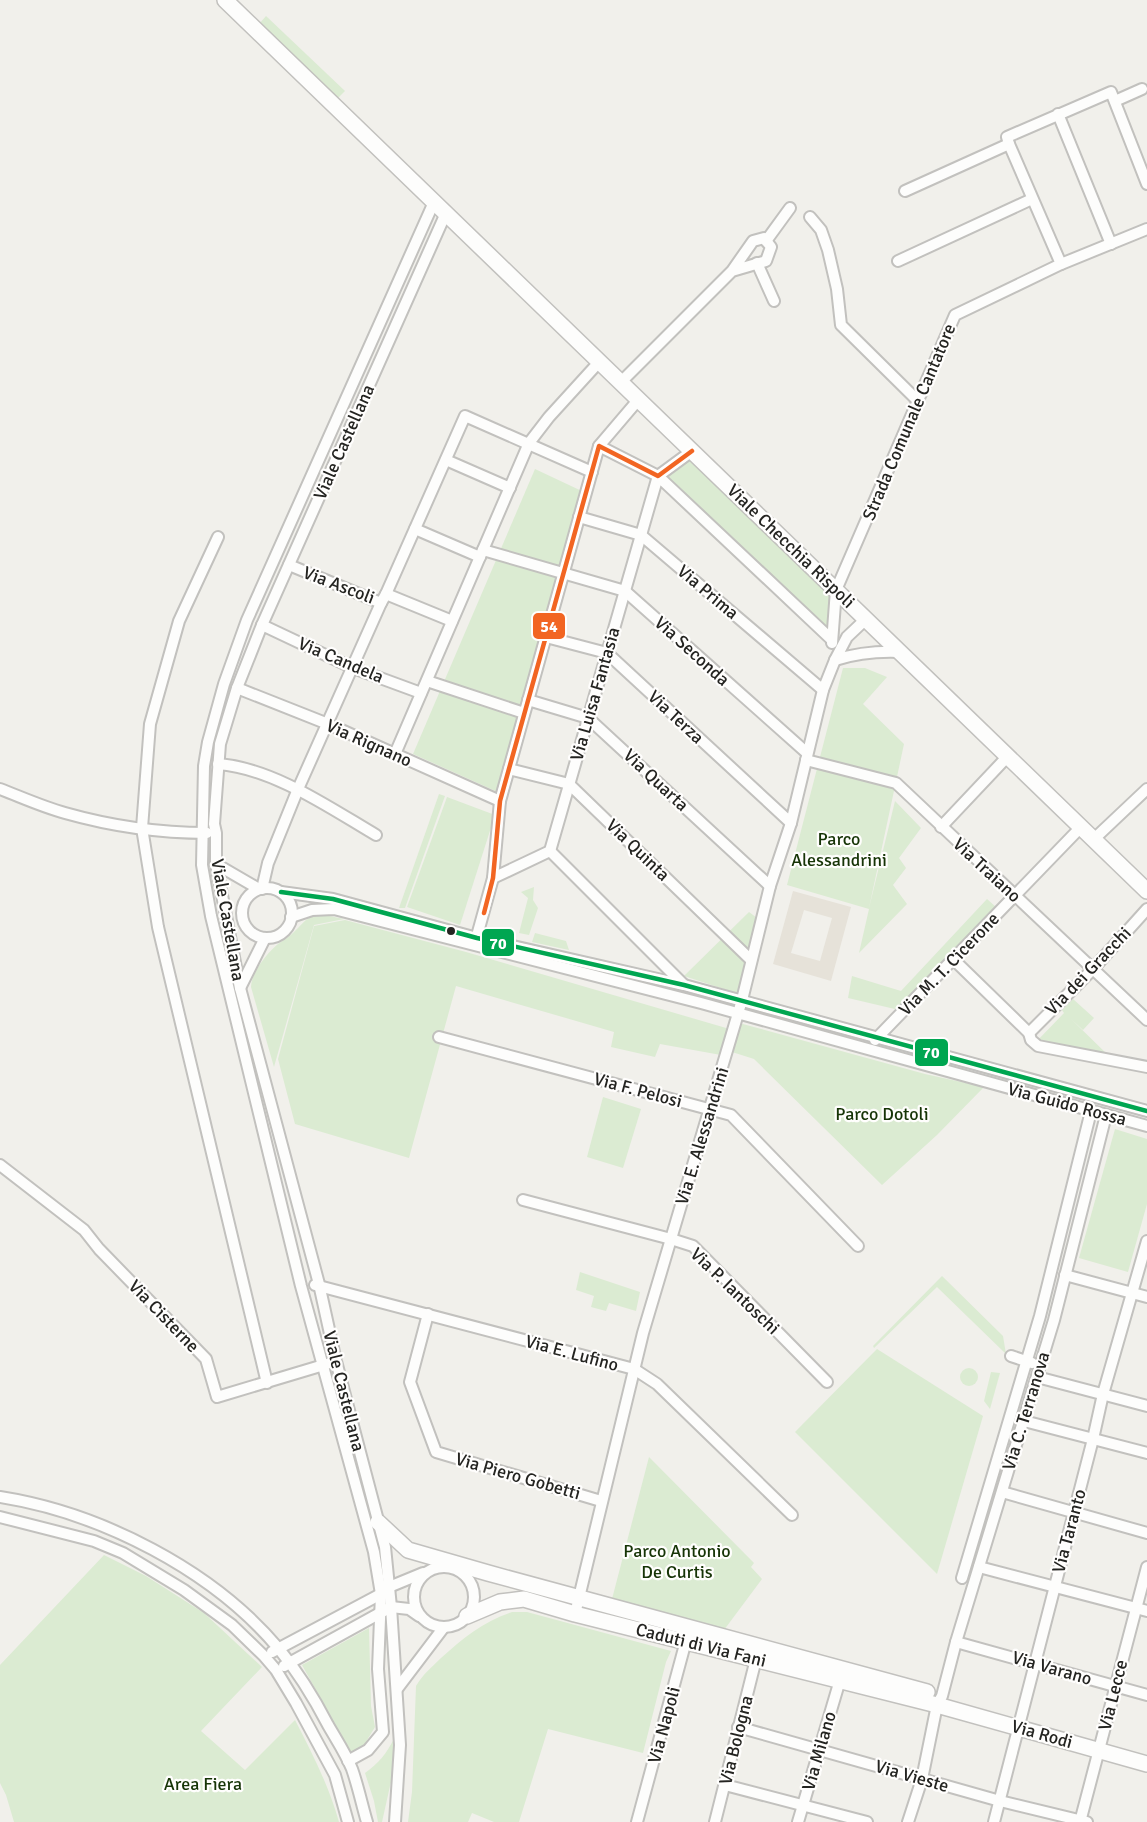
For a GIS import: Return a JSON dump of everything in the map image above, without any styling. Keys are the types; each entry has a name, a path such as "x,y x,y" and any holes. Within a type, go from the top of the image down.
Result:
{"street":[{"name":"Viale Checchia Rispoli","path":"225,0 1147,891"},
{"path":"1115,102 1142,89"},
{"path":"1061,264 1007,137 1111,92 1144,165 1147,184"},
{"path":"1058,114 1111,243"},
{"path":"905,191 1009,144"},
{"path":"898,261 1032,199"},
{"path":"395,1822 400,1745 391,1606 301,1286 212,916 202,865 202,833 204,766 208,742 224,684 247,620 434,202"},
{"path":"766,241 790,208"},
{"name":"Viale Castellana","path":"385,1590 385,1547 336,1361 319,1284 240,988 216,864 214,824 220,744 237,688 262,625 446,213"},
{"path":"810,217 821,230 828,249 837,289 841,325 917,400"},
{"name":"Strada Comunale Cantatore","path":"836,590 955,315 1061,264 1147,229"},
{"path":"621,382 732,271 753,240 764,238 771,247 766,261 732,271"},
{"path":"757,263 774,301"},
{"path":"395,754 529,443 549,417 600,361"},
{"path":"475,942 493,878 500,801 599,446 639,399"},
{"path":"281,892 290,904 291,917 285,930 279,935 265,938 252,934 247,930 242,917 244,903 247,897 261,889 268,863 298,789 465,416 592,472"},
{"path":"599,446 658,476 831,639"},
{"path":"658,476 692,451"},
{"path":"446,460 510,488"},
{"name":"Via Luisa Fantasia","path":"550,851 658,476"},
{"name":"Via Prima","path":"579,518 641,535 823,690"},
{"name":"Via Seconda","path":"416,528 481,554 625,591 806,757"},
{"path":"218,537 179,621 150,724 142,828 158,927 267,1383"},
{"name":"Via Ascoli","path":"289,565 453,621"},
{"path":"836,590 831,639 835,660 851,654 876,651 900,652"},
{"name":"Via E. Alessandrini","path":"575,1614 643,1333 742,1000 770,886 791,823 823,690 835,660 848,637 866,619"},
{"name":"Via Candela","path":"262,625 353,668 422,693"},
{"name":"Via Terza","path":"546,637 607,653 791,823"},
{"path":"427,681 524,713"},
{"name":"Via Rignano","path":"237,688 328,724 500,801"},
{"name":"Via Quarta","path":"528,700 588,718 770,886"},
{"path":"941,826 1008,756"},
{"name":"Via Traiano","path":"806,757 896,783 1147,1020"},
{"path":"218,764 236,765 298,789 376,835"},
{"name":"Via Quinta","path":"509,769 569,784 752,960"},
{"path":"0,789 63,812 99,822 216,834"},
{"path":"1094,839 1147,789"},
{"name":"Via M. T. Cicerone","path":"867,1049 1081,827"},
{"path":"493,878 550,851 701,1003"},
{"path":"216,864 261,889 333,899 475,942 684,985 1147,1111"},
{"name":"Via Guido Rossa","path":"291,917 312,910 334,909 475,942 1147,1126"},
{"name":"Via dei Gracchi","path":"1029,1033 1093,969 1147,909"},
{"path":"212,916 225,914 242,917"},
{"path":"240,988 265,938"},
{"path":"953,959 1029,1033 1030,1040 1038,1046 1147,1067"},
{"name":"Via F. Pelosi","path":"439,1037 730,1115 858,1246"},
{"path":"962,1578 1027,1361 1091,1111"},
{"name":"Via C. Terranova","path":"908,1822 922,1779 939,1700 1041,1365 1106,1115"},
{"name":"Via Cisterne","path":"0,1165 84,1230 99,1249 206,1359 217,1397 336,1361"},
{"name":"Via P. Iantoschi","path":"524,1200 693,1246 827,1382"},
{"name":"Via Taranto","path":"994,1822 1103,1394 1147,1241"},
{"path":"1065,1275 1147,1298"},
{"name":"Via E. Lufino","path":"301,1286 319,1284 634,1369 657,1384 792,1515"},
{"name":"Via Piero Gobetti","path":"428,1314 410,1382 436,1452 602,1501"},
{"path":"1011,1356 1041,1365"},
{"path":"1037,1377 1147,1406"},
{"path":"1024,1421 1147,1453"},
{"path":"1002,1492 1147,1533"},
{"path":"0,1497 87,1520 140,1542 195,1575 244,1612 278,1648 312,1694 352,1768 367,1822"},
{"path":"0,1517 94,1541 123,1553 184,1590 232,1625 276,1670 296,1703 335,1775 348,1822"},
{"path":"378,1522 408,1550 578,1598 688,1635 939,1700"},
{"path":"264,1656 385,1590 432,1568 441,1566 488,1574"},
{"path":"276,1670 391,1606 409,1609 427,1622 444,1627 460,1622 472,1607 473,1587 460,1570 450,1567"},
{"path":"979,1567 1141,1609"},
{"name":"Via Lecce","path":"1083,1821 1116,1686 1141,1609 1147,1568"},
{"path":"424,1573 414,1589 413,1598 415,1608 427,1622"},
{"path":"348,1761 368,1750 383,1732 378,1669 379,1613 385,1590"},
{"name":"Caduti di Via Fani","path":"467,1616 500,1602 524,1599 575,1614 688,1635 756,1659 840,1680 939,1700"},
{"path":"397,1689 444,1627"},
{"name":"Via Napoli","path":"637,1822 688,1635"},
{"name":"Via Varano","path":"956,1642 1147,1695"},
{"name":"Via Bologna","path":"715,1822 756,1659"},
{"name":"Via Milano","path":"798,1822 840,1680"},
{"name":"Via Rodi","path":"939,1700 1019,1728 1147,1764"},
{"name":"Via Vieste","path":"738,1727 1000,1801 1083,1821"},
{"path":"725,1785 867,1822"}],"shaded area":[{"path":"793,891 851,907 831,981 773,964","holes":["804,910 832,918 820,961 791,953"]}],"green space":[{"path":"266,16 345,91 337,99 260,23"},
{"path":"693,455 832,590 827,630 663,476"},
{"path":"535,469 586,493 502,794 413,754"},
{"name":"Parco Alessandrini","path":"843,668 865,668 887,677 863,704 904,744 869,908 895,801 921,828 899,858 906,868 893,885 907,904 859,953 869,909 787,885"},
{"path":"439,794 445,796 405,908 399,908"},
{"path":"447,797 495,815 460,925 407,907"},
{"path":"534,887 533,900 538,908 529,935 519,933 528,898 521,892"},
{"path":"987,899 997,908 899,1010 848,998 852,976 901,991"},
{"path":"749,912 757,918 739,994 684,976"},
{"path":"320,914 344,919 314,925 274,1067 251,987 252,982 260,964 274,948 308,919"},
{"path":"345,920 466,952 733,1030 721,1055 660,1044 655,1057 611,1047 614,1032 456,986 409,1158 295,1124 278,1059 314,926"},
{"path":"535,933 566,941 569,950 532,942"},
{"path":"1073,999 1094,1018 1083,1030 1071,1019 1111,1058 1036,1042 1064,1013 1062,1010"},
{"name":"Parco Dotoli","path":"739,1023 925,1074 984,1087 937,1135 882,1185 754,1059 732,1052"},
{"path":"603,1097 641,1109 623,1168 587,1157"},
{"path":"1115,1129 1147,1139 1147,1204 1128,1272 1079,1258"},
{"path":"580,1272 640,1292 636,1311 609,1303 606,1311 591,1307 594,1296 576,1290"},
{"path":"942,1276 1003,1336 1006,1354 937,1287 874,1348 873,1346"},
{"path":"877,1349 983,1416 937,1574 795,1432"},
{"path":"965,1368 973,1368 978,1373 976,1384 965,1386 960,1381 960,1373"},
{"path":"991,1372 1000,1373 990,1409 984,1401"},
{"name":"Parco Antonio De Curtis","path":"649,1457 754,1563 751,1567 762,1579 724,1630 612,1599"},
{"name":"Area Fiera","path":"104,1555 146,1576 204,1613 262,1667 201,1731 245,1770 295,1720 314,1757 339,1822 14,1822 0,1783 0,1665"},
{"path":"512,1612 527,1612 671,1651 666,1662 643,1753 548,1729 519,1822 494,1822 472,1813 468,1822 408,1822 412,1792 416,1686 430,1668 466,1637 492,1620"},
{"path":"369,1628 371,1706 375,1727 364,1745 351,1753 302,1665"},
{"path":"394,1739 396,1765 382,1822 378,1822 365,1773 382,1758"}],"transit line":[{"name":"54","path":"484,913 493,878 500,801 599,446 658,476 692,451"},
{"name":"70","path":"281,892 333,899 477,938 684,985 1147,1111"}]}
